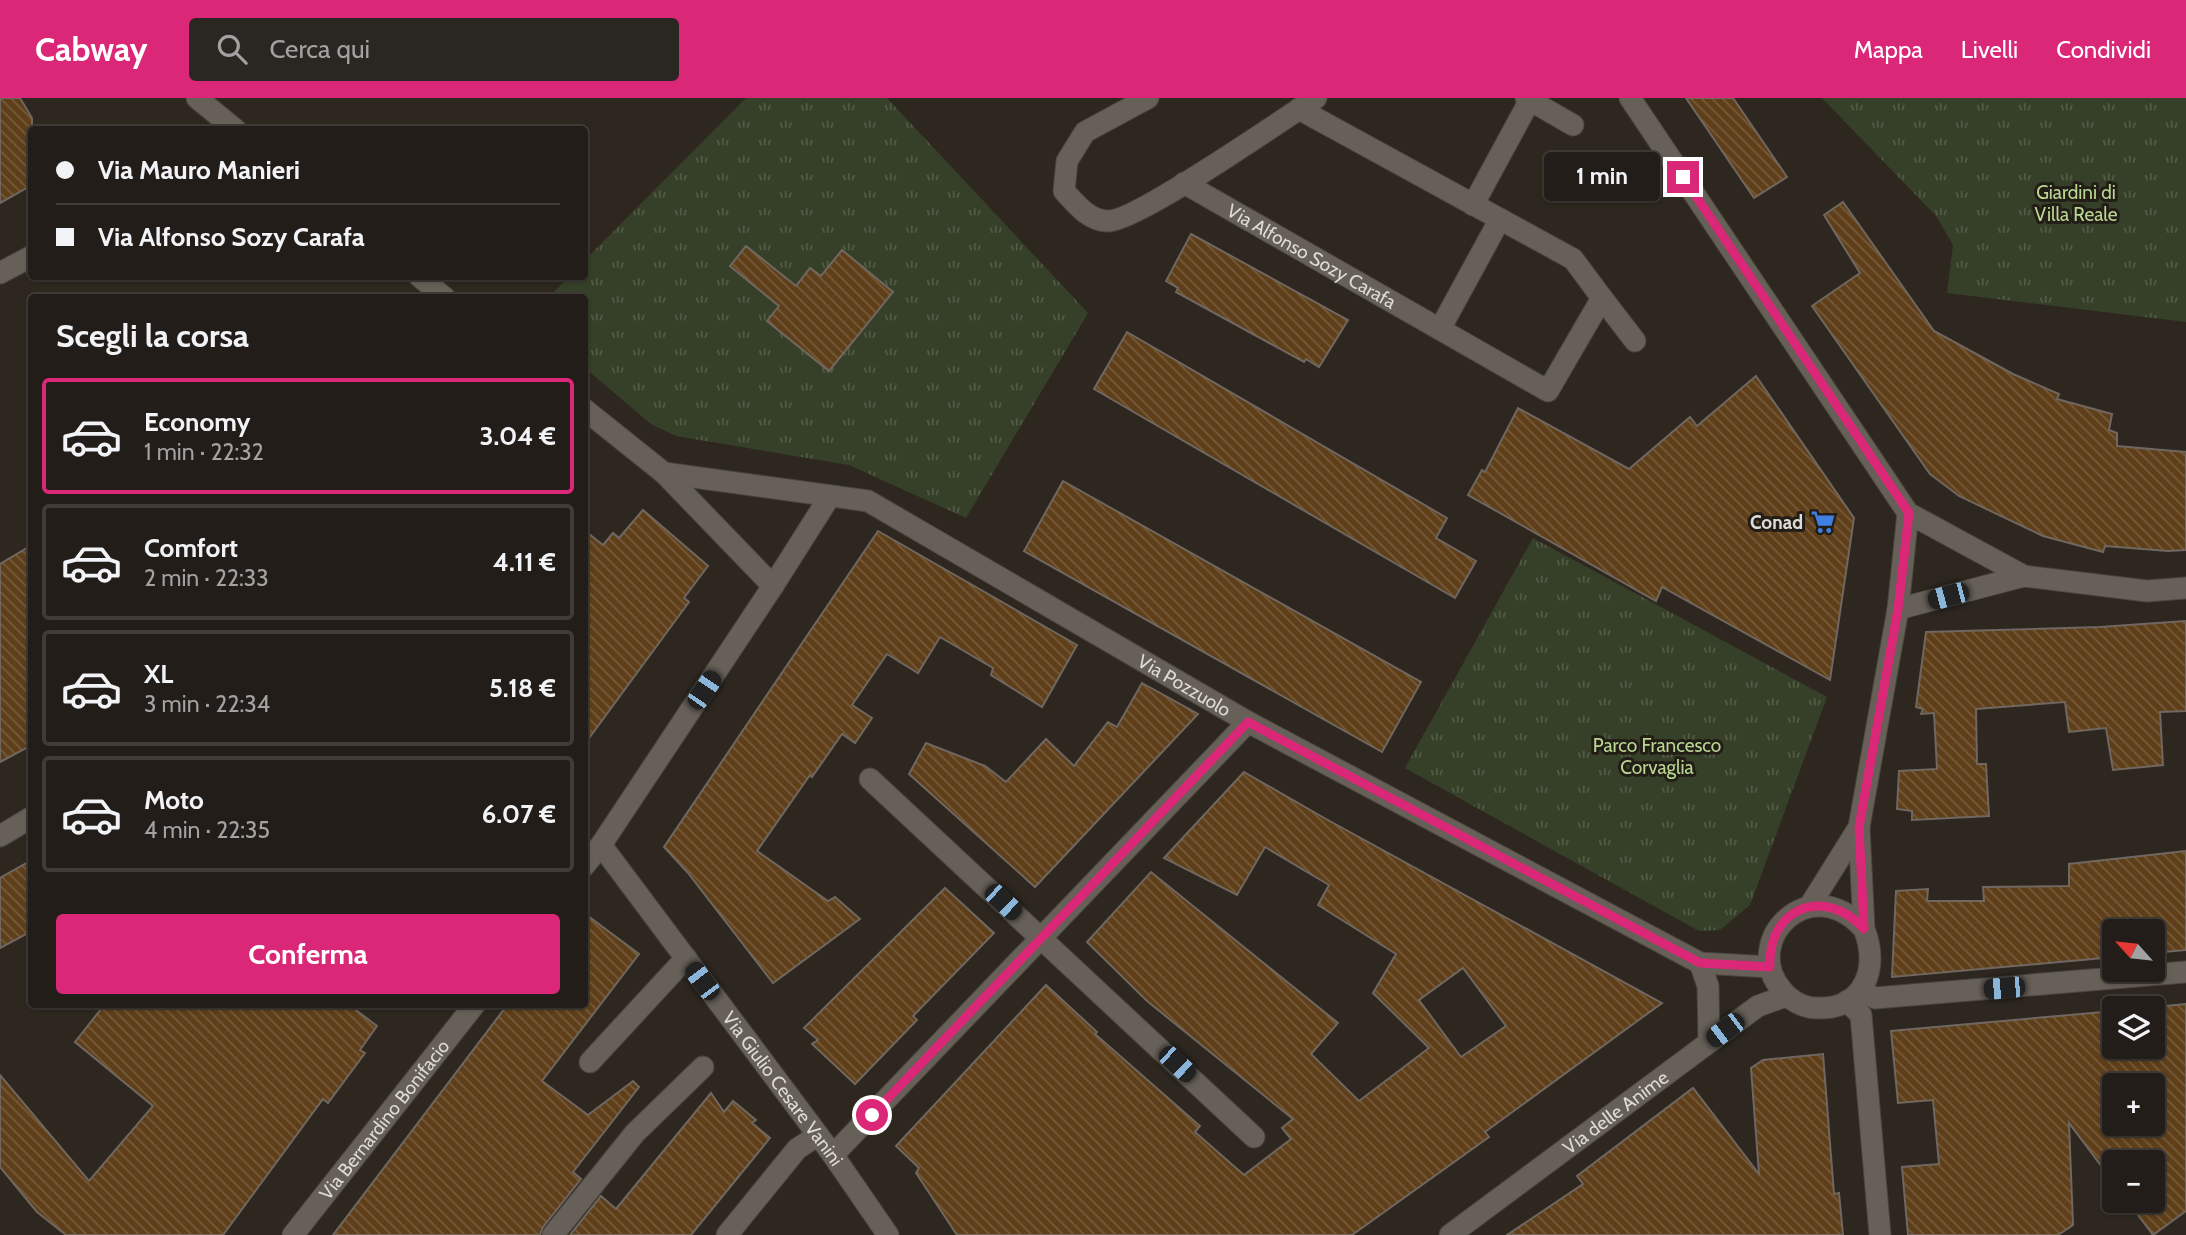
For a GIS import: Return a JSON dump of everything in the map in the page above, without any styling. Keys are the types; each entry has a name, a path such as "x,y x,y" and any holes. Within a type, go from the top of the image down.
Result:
{"street":[{"path":"197,98 231,126"},
{"path":"1148,98 1085,132 1067,160 1065,191 1084,213 1108,221 1144,208 1307,103 1473,205 1573,259 1635,341"},
{"path":"1630,98 1909,513 2024,576"},
{"path":"1473,205 1528,99 1573,125"},
{"name":"Via Alfonso Sozy Carafa","path":"1184,183 1548,391 1602,298"},
{"path":"1440,330 1500,219"},
{"path":"0,273 28,259"},
{"path":"424,280 441,294"},
{"path":"588,412 664,473 773,586"},
{"name":"Via Pozzuolo","path":"664,473 868,501 1248,722 1700,963 1770,967"},
{"path":"588,861 773,586 830,496"},
{"path":"1864,929 1840,909 1809,907 1794,913 1782,923 1773,936 1769,952 1775,983 1786,996 1815,1009 1832,1007 1853,996 1868,977 1872,961 1870,944 1864,929 1859,827 1898,609 1909,513"},
{"path":"1898,609 2024,576 2147,591 2186,588"},
{"path":"833,1155 1248,722"},
{"path":"870,779 1254,1137"},
{"path":"0,836 28,819"},
{"path":"1809,907 1859,827"},
{"name":"Via Giulio Cesare Vanini","path":"601,845 833,1155 888,1235"},
{"path":"590,1062 685,958"},
{"path":"1700,963 1708,986 1709,1042"},
{"path":"1853,996 1875,998 2186,972"},
{"name":"Via delle Anime","path":"1450,1235 1758,1006 1786,996"},
{"path":"1853,996 1861,1016 1880,1235"},
{"name":"Via Bernardino Bonifacio","path":"293,1235 472,1008"},
{"path":"553,1235 635,1133 703,1067"},
{"path":"727,1235 797,1149 818,1135"}],"green space":[{"path":"746,98 887,98 1088,313 966,518 849,465 676,436 651,424 588,371 588,294 552,294 566,280 588,280 588,257"},
{"name":"Giardini di Villa Reale","path":"1822,98 2186,98 2186,322 1947,293 1953,245 1936,216"},
{"name":"Parco Francesco Corvaglia","path":"1533,538 1827,697 1750,905 1720,930 1699,931 1405,768"}],"building":[{"path":"0,98 20,98 32,118 32,126 28,126 28,187 0,203"},
{"path":"1686,98 1733,98 1787,177 1754,198"},
{"path":"1843,202 1934,331 2013,374 2059,394 2057,399 2112,414 2109,430 2117,433 2117,446 2186,452 2186,550 2105,546 2103,552 2043,536 1959,496 1930,474 1812,306 1860,273 1824,215"},
{"path":"1191,234 1348,320 1319,367 1306,359 1304,362 1176,292 1178,288 1166,281"},
{"path":"746,246 796,286 810,268 821,276 842,250 893,292 829,371 767,321 779,306 730,266"},
{"path":"1127,332 1447,518 1436,538 1476,561 1455,598 1094,389"},
{"path":"1756,376 1854,518 1830,680 1662,587 1656,601 1468,495 1482,470 1485,472 1518,408 1629,469 1690,417 1697,426"},
{"path":"1063,481 1421,682 1382,752 1024,551"},
{"path":"643,510 708,566 684,598 689,602 588,740 588,533 603,545 613,533 619,538"},
{"path":"878,531 1077,645 1042,707 991,675 993,668 940,637 918,673 887,654 852,705 872,718 855,743 842,734 757,851 828,901 835,897 860,919 773,983 688,873 664,847"},
{"path":"28,547 28,747 0,762 0,564"},
{"path":"2186,621 2186,711 2160,712 2163,765 2113,770 2106,728 2069,732 2065,702 1976,709 1977,764 1986,764 1989,816 1912,820 1912,811 1897,809 1899,771 1937,769 1934,713 1921,714 1923,709 1916,707 1926,632 2100,627"},
{"path":"1142,683 1198,714 1035,887 909,774 926,743 985,766 1006,782 1046,739 1074,766 1108,722 1117,727"},
{"path":"1244,772 1662,1003 1485,1132 1489,1137 1352,1235 957,1235 916,1173 919,1168 896,1146 1046,985 1097,1032 1095,1034 1200,1126 1195,1132 1244,1175 1291,1139 1282,1128 1293,1119 1147,1001 1087,942 1151,872 1338,1023 1311,1054 1359,1101 1429,1048 1373,993 1396,954 1318,905 1329,885 1265,847 1237,895 1164,858","holes":["1463,968 1506,1026 1461,1057 1419,1000"]},
{"path":"2186,851 2186,950 2165,952 2165,919 2102,919 2102,958 1892,977 1896,891 1928,889 1927,901 1984,901 1983,887 2069,886 2069,864"},
{"path":"28,862 28,933 0,948 0,878"},
{"path":"945,888 994,933 913,1016 917,1020 855,1084 812,1044 818,1040 804,1028"},
{"path":"588,916 639,954 542,1081 588,1115 633,1081 639,1087 573,1172 581,1179 543,1227 540,1235 333,1235 505,1008 588,1008"},
{"path":"2186,1004 2186,1211 2153,1235 2137,1213 2165,1213 2165,1150 2102,1150 2102,1167 2069,1123 2073,1225 2058,1235 1908,1235 1902,1167 1939,1164 1933,1100 1898,1103 1891,1031 2102,1012 2102,1059 2165,1059 2165,1006"},
{"path":"102,1008 353,1008 377,1026 360,1050 365,1053 328,1103 323,1099 223,1235 66,1235 37,1212 0,1167 0,1075 89,1181 153,1106 75,1042"},
{"path":"1823,1054 1834,1194 1839,1193 1843,1235 1507,1235 1583,1184 1577,1176 1693,1088 1759,1174 1751,1068 1763,1060"},
{"path":"711,1093 724,1112 733,1101 756,1120 752,1123 770,1138 691,1235 570,1235 601,1196 616,1209"}],"place":[{"name":"Conad","path":"1823,522"}],"route":[{"path":"872,1115 1248,722 1700,963 1770,967 1769,952 1773,936 1782,923 1794,913 1809,907 1840,909 1864,929 1859,827 1898,609 1909,513 1683,177"}]}
